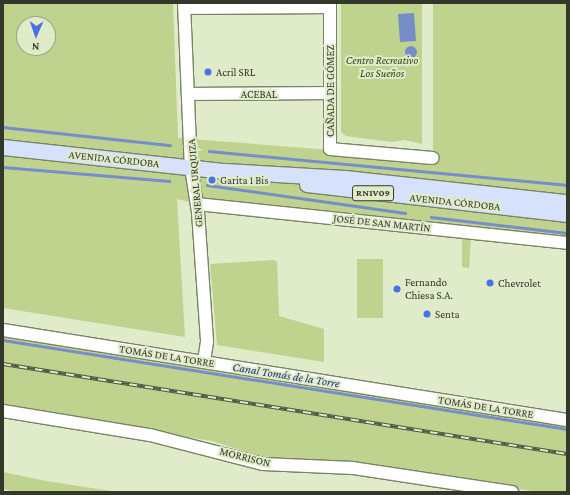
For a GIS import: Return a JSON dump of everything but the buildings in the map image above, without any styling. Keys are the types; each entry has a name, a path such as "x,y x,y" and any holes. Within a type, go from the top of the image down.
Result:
{"main road":[{"name":"AVENIDA CÓRDOBA","path":"3,147 225,171 342,190 567,214"},
{"name":"AVENIDA CÓRDOBA","path":"225,171 345,178 567,202"}],"street":[{"path":"185,6 330,5"},
{"name":"CAÑADA DE GÓMEZ","path":"330,5 330,149 433,158"},
{"name":"GENERAL URQUIZA","path":"185,6 191,167 197,204 207,342 204,362"},
{"name":"ACEBAL","path":"189,94 330,93"},
{"name":"JOSÉ DE SAN MARTÍN","path":"197,204 567,243"},
{"name":"TOMÁS DE LA TORRE","path":"3,330 567,420"},
{"name":"MORRISON","path":"3,411 150,435 263,464 353,468 512,492"}],"green space":[{"path":"3,3 173,3 178,138 433,158 433,3 567,3 567,243 197,204 177,199 185,337 3,308"},
{"name":"Centro Recreativo Los Sueños","path":"341,3 422,3 422,144 405,140 392,142 346,136 341,132"},
{"path":"462,238 471,239 469,268 462,267"},
{"path":"357,259 383,259 383,318 357,318"},
{"path":"277,261 279,316 324,329 324,362 217,345 210,264"},
{"path":"3,330 567,420 567,492 538,492 371,466 275,461 212,441 3,408"},
{"path":"3,472 46,481 118,492 17,492 3,489"}],"water":[{"path":"414,13 416,41 400,42 398,14"},
{"path":"409,46 413,46 417,52 413,58 409,58 405,54 405,50"}],"waterway":[{"path":"3,127 170,145"},
{"path":"209,151 567,185"},
{"path":"3,167 169,181"},
{"path":"207,185 405,213"},
{"path":"431,217 567,233"},
{"name":"Canal Tomás de la Torre","path":"3,340 567,429"}],"railway":[{"path":"3,364 567,454"}],"place":[{"name":"Acril SRL","path":"208,72"},
{"name":"Garita 1 Bis","path":"212,180"},
{"name":"Chevrolet","path":"490,283"},
{"name":"Fernando Chiesa S.A.","path":"397,289"},
{"name":"Senta","path":"427,314"}]}
